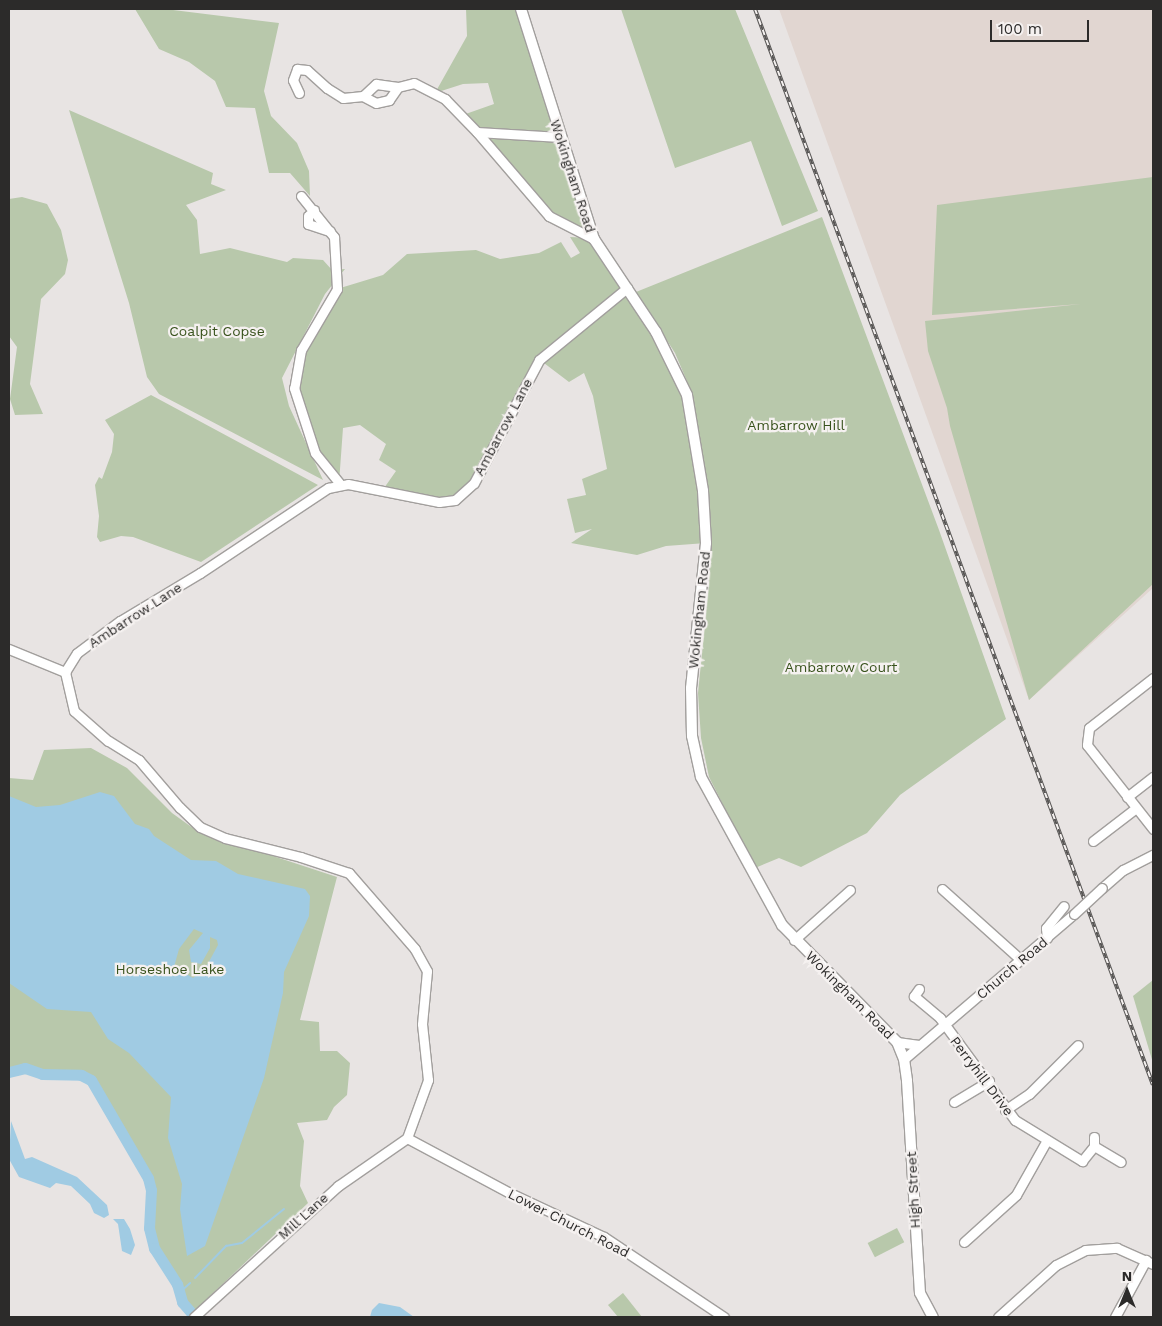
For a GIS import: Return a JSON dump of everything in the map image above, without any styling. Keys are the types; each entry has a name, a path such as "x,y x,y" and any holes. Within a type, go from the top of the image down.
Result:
{"main road":[{"name":"Wokingham Road","path":"520,9 594,238 670,356 687,395 703,491 706,553 692,688 692,736 701,777 766,898 794,940 897,1042 904,1059"},
{"name":"High Street","path":"904,1059 916,1263 920,1292 933,1317"}],"street":[{"path":"299,93 294,80 297,69 307,70 327,88 343,98 363,96 376,103 389,100 398,87"},
{"path":"363,96 376,84 398,87 414,84 424,86 445,99 478,132 549,216 594,238"},
{"path":"478,132 560,137"},
{"path":"301,196 334,237 338,262 337,289 301,350 294,388 315,453 339,483"},
{"path":"314,210 308,216 308,224 330,231"},
{"name":"Ambarrow Lane","path":"65,672 77,653 120,621 200,573 298,506 339,483 439,502 455,500 474,483 539,360 626,288"},
{"path":"9,649 65,672 74,711 108,741 139,760 200,827 225,838 301,857 349,873 415,949 427,971 422,1024 428,1080 407,1138"},
{"path":"1153,678 1089,728 1087,745 1153,829"},
{"path":"1128,797 1153,777"},
{"path":"1093,841 1136,808"},
{"name":"Church Road","path":"904,1059 1022,960 1122,870 1153,855"},
{"path":"942,889 1022,960"},
{"path":"794,940 850,890"},
{"path":"1047,938 1046,928 1064,906"},
{"name":"Perryhill Drive","path":"920,989 914,996 940,1018 943,1026 988,1082 1005,1110 1014,1120 1082,1161 1094,1141 1121,1162"},
{"path":"897,1042 919,1045"},
{"path":"1005,1110 1029,1094 1078,1045"},
{"path":"954,1102 988,1082"},
{"name":"Mill Lane","path":"194,1317 338,1186 407,1138"},
{"name":"Lower Church Road","path":"407,1138 508,1192 604,1237 724,1317"},
{"path":"964,1242 1016,1195 1047,1140"},
{"path":"998,1317 1056,1265 1085,1250 1117,1248 1150,1262 1115,1317"}],"shaded area":[{"path":"779,9 1153,9 1153,588 1029,700"}],"green space":[{"path":"135,9 165,9 279,23 264,91 271,116 297,143 309,171 310,196 290,173 269,173 255,108 226,107 215,81 189,62 159,49"},
{"path":"466,9 521,9 594,238 627,288 687,395 706,543 666,546 637,555 571,543 592,529 575,533 567,499 586,495 582,479 607,469 593,396 584,373 569,382 540,360 474,483 455,500 382,491 396,471 379,460 386,444 360,425 343,428 339,483 315,453 294,389 301,350 337,289 383,275 407,254 476,250 500,259 539,253 561,242 571,258 580,253 570,237 592,238 549,216 460,116 494,104 488,83 463,84 435,93 467,36"},
{"path":"621,9 735,9 818,211 782,226 751,141 675,168"},
{"name":"Coalpit Copse","path":"69,110 213,173 211,184 226,190 186,205 197,220 200,254 230,248 287,262 293,258 323,260 332,270 345,269 325,294 282,378 289,406 323,480 159,394 147,377 129,303"},
{"path":"1153,177 1153,584 1029,700 950,426 947,408 928,351 925,321 1081,304 932,315 937,205"},
{"path":"22,197 47,204 61,230 68,260 65,274 41,299 30,384 43,414 15,415 10,399 17,347 9,336 9,199"},
{"path":"822,217 939,530 1006,719 900,795 867,833 801,867 779,858 755,868 709,777 701,738 698,693 709,584 710,537 708,491 692,393 675,353 636,292"},
{"path":"151,395 318,485 201,562 133,537 121,536 100,542 97,537 99,516 95,485 99,477 102,479 112,452 114,434 105,420"},
{"name":"Horseshoe Lake","path":"91,748 127,768 172,813 197,831 337,877 300,1020 319,1022 320,1051 337,1051 350,1063 347,1095 334,1107 327,1120 297,1123 304,1141 300,1186 308,1203 190,1315 153,1249 148,1228 148,1184 135,1163 125,1138 112,1122 90,1081 67,1074 42,1075 25,1070 9,1074 9,778 33,780 44,750"},
{"path":"1153,980 1153,1063 1133,996"},
{"path":"897,1228 904,1242 875,1257 868,1243"},
{"path":"623,1293 642,1317 618,1317 608,1305"}],"water":[{"name":"Horseshoe Lake","path":"100,792 114,796 135,824 149,829 154,836 191,860 216,861 238,874 305,889 310,896 309,916 284,972 283,993 264,1078 205,1246 187,1256 180,1209 182,1184 168,1138 171,1097 129,1053 108,1039 91,1012 47,1009 9,983 9,796 36,807 60,805","holes":["194,929 203,933 189,950 191,962 201,964 210,948 210,937 217,940 218,945 205,969 193,978 174,967 179,949"]},
{"path":"11,1121 25,1159 32,1157 77,1177 107,1205 109,1215 104,1218 94,1213 90,1204 71,1186 56,1183 50,1188 19,1177 9,1159"},
{"path":"113,1219 124,1219 130,1229 135,1245 131,1255 122,1251 118,1224"},
{"path":"379,1303 400,1307 414,1317 370,1317 372,1310"}],"waterway":[{"path":"9,1072 25,1068 42,1074 81,1075 91,1080 148,1178 151,1190 149,1228 154,1248 177,1284 182,1302 195,1317"},
{"path":"195,1278 226,1246 242,1243 284,1209"},
{"path":"179,1293 190,1283"}],"railway":[{"path":"755,9 1153,1085"}],"park label":[{"name":"Ambarrow Hill","path":"796,425"},
{"name":"Ambarrow Court","path":"841,667"}]}
